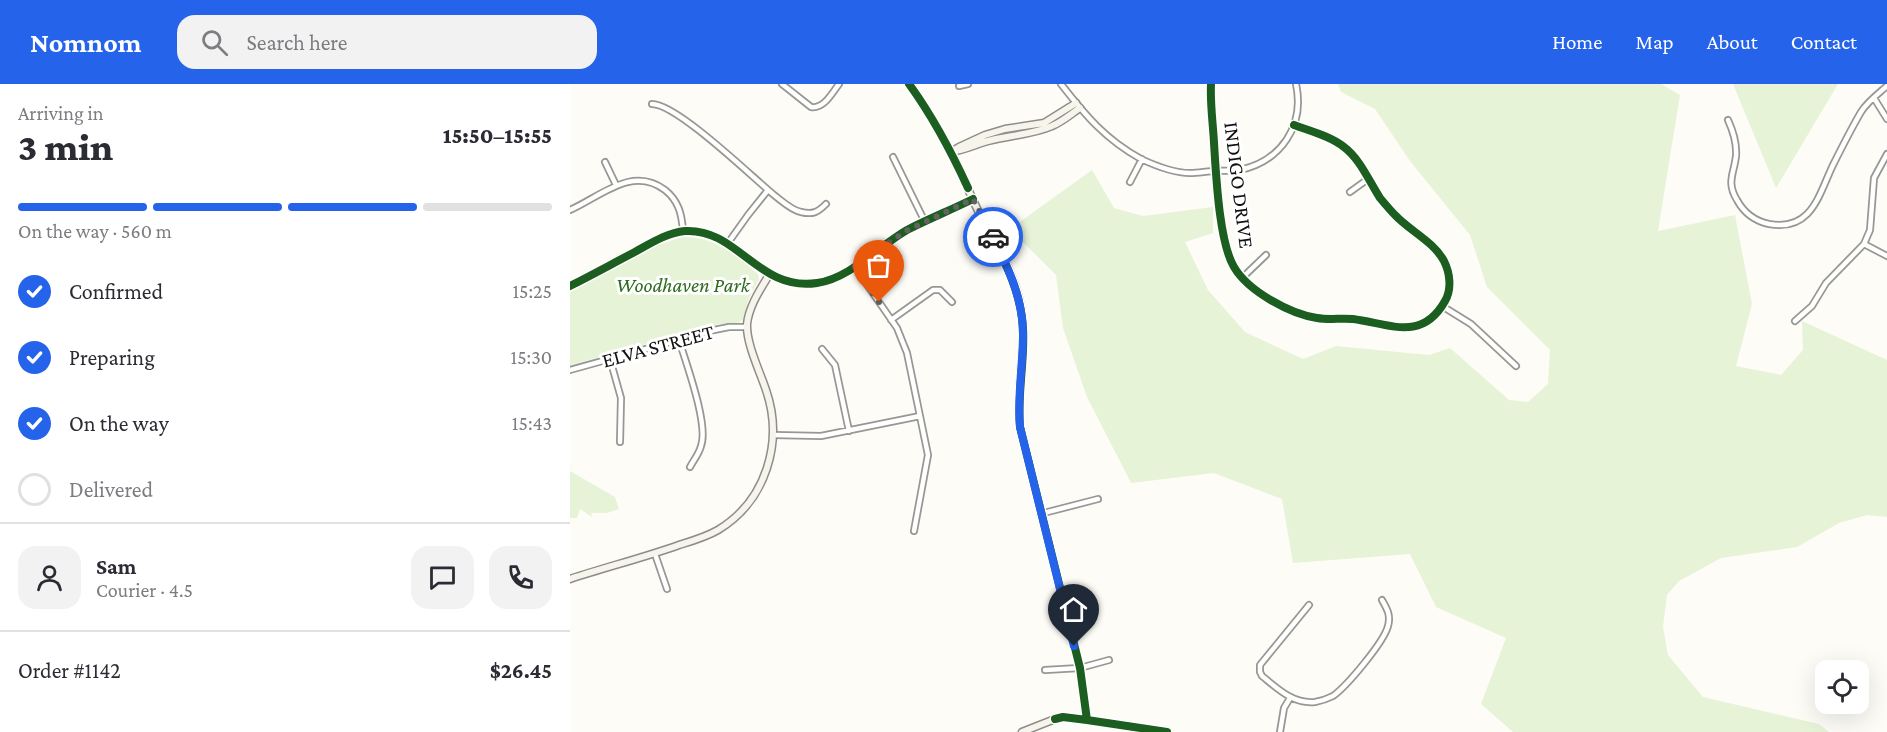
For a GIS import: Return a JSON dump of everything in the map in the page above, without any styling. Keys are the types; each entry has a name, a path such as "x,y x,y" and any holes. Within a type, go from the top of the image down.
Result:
{"street":[{"path":"782,84 811,107 817,108 839,84"},
{"path":"909,84 933,117 951,152 1010,273 1021,307 1023,335 1018,413 1020,427 1080,668 1088,720"},
{"path":"959,86 968,84"},
{"path":"1061,84 1094,124 1109,138 1142,159 1166,169 1188,173 1239,170 1269,158 1284,144 1294,125 1298,107 1296,84"},
{"name":"INDIGO DRIVE","path":"1211,84 1216,171 1226,246 1231,262 1242,278 1253,288 1288,309 1319,318 1352,319 1406,328 1427,322 1442,306"},
{"path":"1728,120 1735,141 1736,156 1731,173 1732,189 1737,201 1751,217 1766,224 1790,224 1809,213 1815,206 1863,109 1887,86"},
{"path":"1874,98 1887,119"},
{"path":"652,104 660,104 689,123 768,190 799,212 818,212 826,204"},
{"path":"951,152 986,135 1005,129 1044,123 1078,105"},
{"path":"1294,125 1335,141 1353,154 1381,200 1444,260 1448,271 1449,287 1442,306 1471,324 1516,366"},
{"path":"1795,321 1812,306 1826,283 1864,244 1870,230 1875,178 1887,154"},
{"path":"893,157 925,222"},
{"path":"1130,182 1142,159"},
{"path":"605,162 616,185"},
{"path":"1350,192 1368,179"},
{"path":"570,210 616,185 628,181 651,183 662,188 678,205 683,231"},
{"path":"728,243 768,190"},
{"path":"570,286 661,238 683,231 708,234 728,243 769,274 789,283 816,284 833,279 906,231 973,199"},
{"path":"1864,244 1887,256"},
{"path":"1242,278 1266,255"},
{"path":"854,266 891,320 903,340 907,353 928,455 914,531"},
{"path":"570,579 655,554 710,534 738,514 755,494 764,478 772,452 774,435 772,409 747,327 754,301 769,274"},
{"path":"891,320 933,290 940,290 952,302"},
{"name":"ELVA STREET","path":"570,370 714,330 747,327"},
{"path":"679,340 702,418 702,446 690,467"},
{"path":"822,349 835,365 849,430"},
{"path":"610,358 621,398 621,442"},
{"path":"774,435 821,436 920,416"},
{"path":"1040,514 1098,499"},
{"path":"655,554 667,589"},
{"path":"1309,605 1260,665 1260,672 1290,698 1310,702 1330,698 1343,687 1380,642 1387,629 1389,613 1382,600"},
{"path":"1045,670 1080,668 1109,660"},
{"path":"1280,732 1284,708 1290,698"},
{"path":"1022,732 1063,717 1167,732"}],"green space":[{"path":"1338,84 1661,84 1680,95 1658,231 1735,215 1752,304 1736,366 1781,375 1803,350 1802,321 1887,360 1887,517 1867,515 1839,523 1797,547 1721,558 1679,581 1667,595 1663,627 1668,655 1703,697 1819,724 1829,732 1513,732 1481,704 1506,638 1436,607 1410,554 1293,563 1282,499 1214,473 1131,483 1087,397 1063,328 1056,275 1010,229 1092,170 1114,208 1143,216 1213,207 1213,233 1185,242 1208,290 1245,332 1303,359 1336,346 1429,355 1450,348 1509,400 1528,402 1548,384 1550,350 1487,287 1470,235 1410,161 1375,109 1341,92"},
{"path":"1733,84 1838,84 1776,188"},
{"name":"Woodhaven Park","path":"682,237 693,237 714,243 732,253 758,274 759,279 749,298 743,320 738,323 719,324 570,365 570,292 658,245"},
{"path":"570,471 615,497 619,509 607,513 591,513 592,517 580,509 577,518 570,518"}],"cycle path":[{"path":"909,84 941,134 968,188"},
{"path":"1211,84 1219,207 1229,256 1240,276 1259,293 1306,316 1322,319 1353,319 1404,327 1426,322 1436,314 1449,291 1448,271 1440,254 1401,221 1380,198 1360,164 1350,152 1333,140 1294,125"},
{"path":"570,286 657,240 685,231 703,233 720,239 763,270 779,278 797,283 817,283 841,275 907,230 973,199"},
{"path":"992,236 1008,269 1022,316 1020,427 1080,668 1087,720"},
{"path":"1055,719 1063,717 1167,732"}],"way so far":[{"path":"879,302 854,266 906,231 973,199 993,237"}],"route":[{"path":"993,237 1010,273 1021,307 1023,335 1018,413 1022,441 1074,646"}]}
